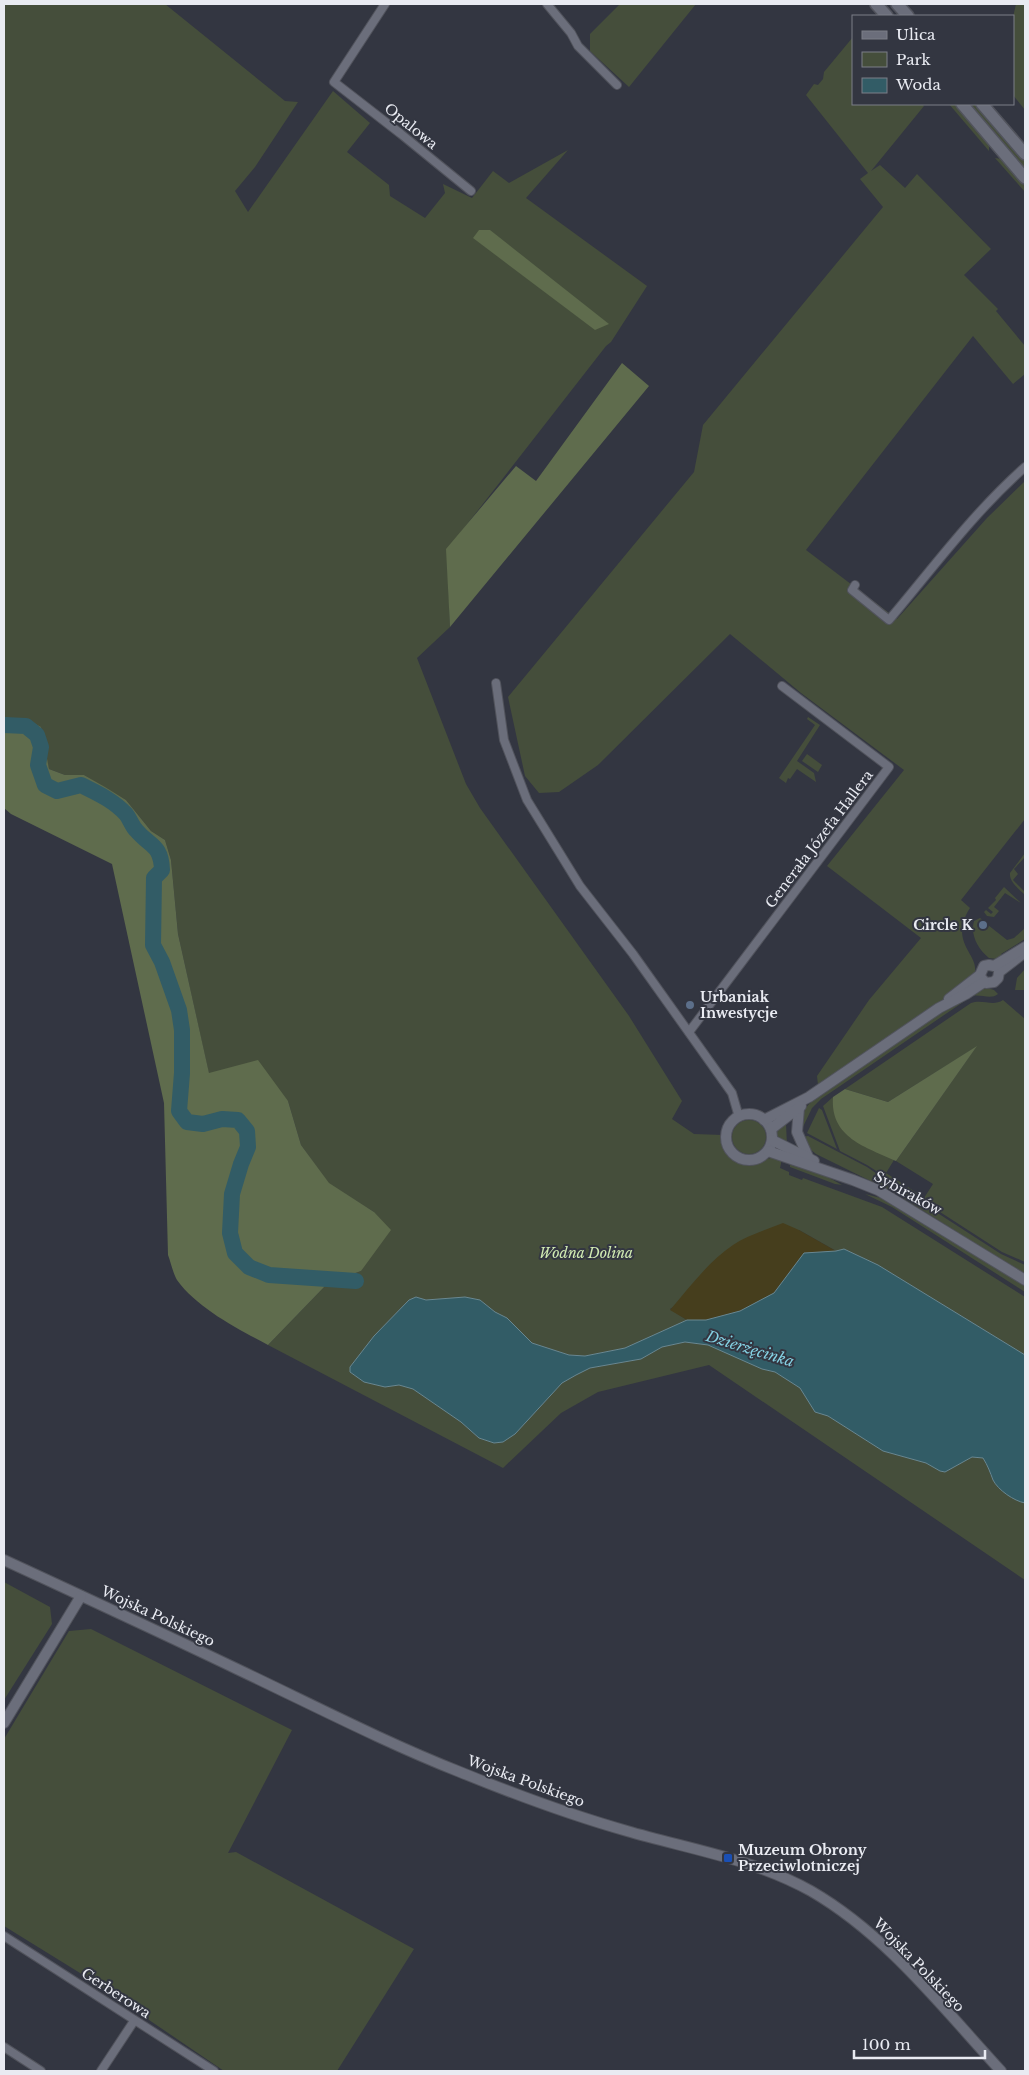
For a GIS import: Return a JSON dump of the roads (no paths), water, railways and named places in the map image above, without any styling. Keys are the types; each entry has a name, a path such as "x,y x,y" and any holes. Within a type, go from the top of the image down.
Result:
{"main road":[{"path":"876,4 886,15"},
{"path":"897,4 907,15"},
{"path":"963,105 1025,178"},
{"path":"983,105 1025,154"}],"street":[{"name":"Opalowa","path":"385,4 334,82 471,191"},
{"path":"547,4 571,33 578,46 617,85"},
{"path":"854,584 852,590 890,620 951,544 1008,482 1025,467"},
{"path":"496,683 504,740 527,800 580,886 633,954 732,1093 739,1117"},
{"name":"Generała Józefa Hallera","path":"689,1032 889,767 782,686"},
{"path":"996,969 1025,947"},
{"path":"996,969 1025,952"},
{"path":"764,1120 809,1098 940,1008 966,994 982,978 984,966 989,964 996,969 998,978 994,982 982,978"},
{"path":"771,1129 809,1098"},
{"path":"799,1108 798,1132 809,1159"},
{"path":"749,1114 764,1120 771,1129 772,1140 768,1151 760,1158 749,1161 739,1158 730,1150 726,1140 728,1129 739,1117 749,1114"},
{"path":"772,1140 853,1180"},
{"name":"Sybiraków","path":"768,1151 878,1190 1025,1280"},
{"name":"Wojska Polskiego","path":"4,1560 139,1622 370,1734 460,1772 539,1802 624,1830 751,1864 812,1892 857,1922 895,1956 1001,2071"},
{"path":"4,1723 81,1596"},
{"name":"Gerberowa","path":"4,1936 214,2071"},
{"path":"102,2071 134,2021"},
{"path":"4,2047 41,2071"}],"water":[{"path":"844,1249 878,1265 1025,1355 1025,1503 1011,1497 999,1488 993,1480 983,1458 972,1457 945,1472 926,1463 883,1451 828,1416 815,1412 800,1388 775,1372 762,1369 708,1345 685,1342 662,1347 641,1359 590,1368 562,1383 515,1434 503,1442 494,1443 479,1438 461,1422 413,1389 399,1385 385,1387 364,1382 350,1372 350,1367 374,1336 409,1300 416,1297 426,1300 465,1297 480,1300 495,1312 507,1318 532,1343 569,1355 585,1356 625,1348 687,1320 706,1320 740,1311 774,1293 804,1253"}],"waterway":[{"name":"Dzierżęcinka","path":"4,725 26,726 37,735 41,747 38,765 45,785 57,791 81,785 105,797 126,814 141,836 157,850 162,870 154,878 153,945 162,962 179,1010 182,1030 182,1073 179,1111 187,1122 203,1124 222,1119 238,1120 247,1131 248,1147 232,1194 230,1233 235,1253 249,1267 269,1275 356,1281"}],"place":[{"name":"Circle K","path":"983,925"},
{"name":"Urbaniak Inwestycje","path":"690,1005"},
{"name":"Muzeum Obrony Przeciwlotniczej","path":"728,1858"}],"park label":[{"name":"Wodna Dolina","path":"586,1253"}]}
